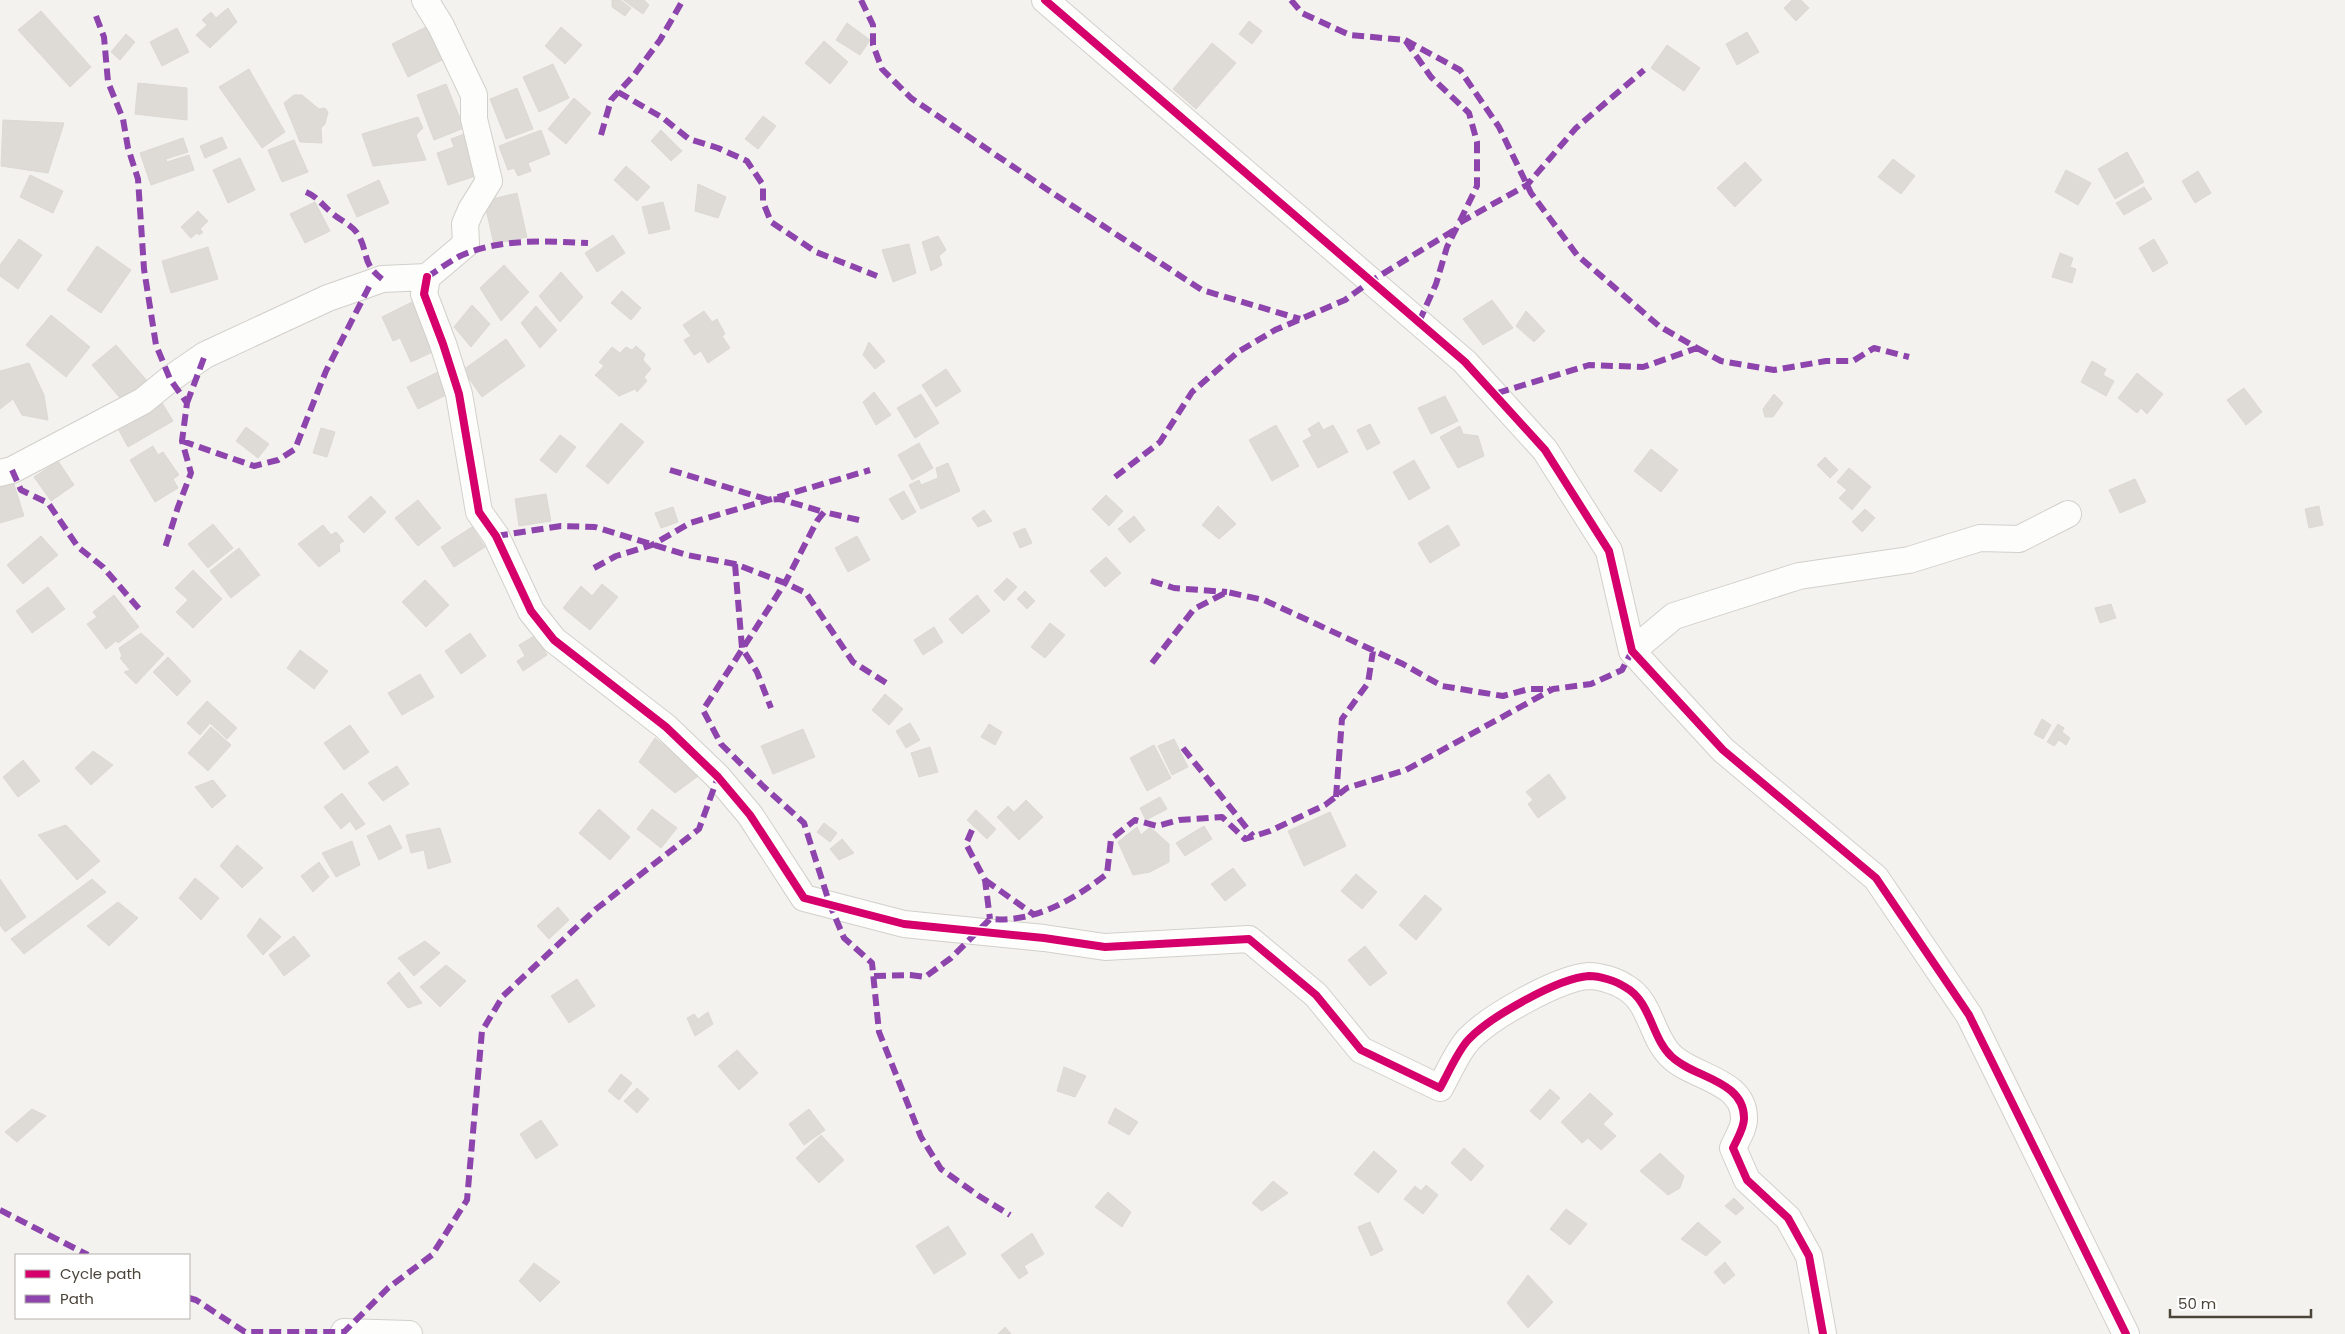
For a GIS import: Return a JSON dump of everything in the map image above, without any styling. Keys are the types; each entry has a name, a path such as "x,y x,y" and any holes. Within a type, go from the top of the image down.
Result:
{"street":[{"path":"0,472 12,470 143,401 170,379 205,355 328,298 382,279 427,277 466,244 465,224 470,210 489,181 474,119 474,94 442,26 425,0"},
{"path":"1045,0 1465,362 1545,450 1609,551 1632,650 1723,750 1876,878 1969,1015 2126,1334"},
{"path":"427,277 424,294 459,394 479,512 496,536 531,611 554,640 666,727 718,777 750,815 804,898 904,924 1044,938 1105,947 1249,940 1316,995 1361,1050 1440,1088 1468,1040 1508,1010 1548,988 1589,976 1605,979 1626,987 1642,1002 1654,1029 1670,1055 1695,1073 1717,1081 1732,1091 1742,1103 1744,1121 1734,1148 1748,1180 1788,1218 1809,1256 1820,1331 1823,1334"},
{"path":"1632,650 1674,616 1799,576 1909,560 1980,538 2019,540 2068,514"},
{"path":"343,1334 410,1334"}],"building":[{"path":"612,0 620,0 631,8 625,16 612,7"},
{"path":"623,0 644,0 649,5 643,14"},
{"path":"1792,0 1801,0 1809,8 1796,21 1784,8"},
{"path":"228,8 237,22 210,48 196,35 207,25 202,20 211,12 216,18"},
{"path":"41,11 91,67 70,87 18,30"},
{"path":"1249,21 1262,31 1252,44 1239,34"},
{"path":"847,23 870,40 860,55 836,40"},
{"path":"428,26 444,59 408,77 392,44"},
{"path":"561,27 582,45 565,64 545,46"},
{"path":"177,28 189,52 162,66 150,42"},
{"path":"1747,32 1759,52 1737,65 1726,44"},
{"path":"126,34 135,42 120,60 111,52"},
{"path":"824,41 848,62 830,84 805,63"},
{"path":"1212,43 1236,63 1196,109 1173,89"},
{"path":"1667,45 1700,68 1684,91 1651,68"},
{"path":"553,64 569,98 539,112 523,77"},
{"path":"249,69 285,132 262,148 219,87"},
{"path":"138,83 187,88 187,120 135,114"},
{"path":"446,84 464,128 434,140 417,95"},
{"path":"517,88 533,129 506,139 490,99"},
{"path":"294,95 302,95 319,109 325,108 328,112 325,124 321,128 322,143 300,142 284,103"},
{"path":"574,98 591,113 566,144 548,129"},
{"path":"763,116 776,126 758,149 745,139"},
{"path":"418,117 423,128 416,135 426,160 373,166 362,134"},
{"path":"3,120 64,123 48,173 1,166"},
{"path":"541,130 550,154 528,163 531,171 518,176 514,168 508,170 499,146"},
{"path":"661,130 682,151 671,161 651,141"},
{"path":"464,134 479,175 448,185 437,153 454,147 451,139"},
{"path":"222,137 227,148 205,158 200,146"},
{"path":"183,138 188,152 166,159 167,162 189,155 194,170 151,185 140,153"},
{"path":"294,140 308,172 282,182 268,150"},
{"path":"2127,152 2144,182 2115,199 2098,169"},
{"path":"240,158 255,190 228,203 213,170"},
{"path":"1893,159 1915,176 1901,194 1878,177"},
{"path":"1745,162 1762,180 1735,207 1717,188"},
{"path":"626,166 650,187 637,201 614,180"},
{"path":"2066,170 2091,183 2078,205 2055,192"},
{"path":"2198,171 2211,193 2195,203 2182,181"},
{"path":"30,175 63,191 53,213 20,197"},
{"path":"379,180 389,203 357,217 347,195"},
{"path":"698,184 726,197 718,218 695,211"},
{"path":"2144,187 2152,199 2124,215 2116,203"},
{"path":"517,193 527,237 494,244 484,201"},
{"path":"315,202 330,231 305,243 290,214"},
{"path":"663,202 670,229 649,234 642,207"},
{"path":"198,211 208,221 200,229 203,232 199,235 197,233 191,238 181,227"},
{"path":"613,235 625,253 597,272 585,253"},
{"path":"938,236 946,250 939,256 942,265 931,271 922,242"},
{"path":"19,239 42,255 18,289 0,276 0,265"},
{"path":"2154,239 2168,263 2153,272 2139,248"},
{"path":"909,244 916,273 893,282 882,250"},
{"path":"97,246 131,270 101,313 67,290"},
{"path":"208,247 218,279 171,293 162,261"},
{"path":"2060,253 2073,258 2070,267 2076,269 2072,283 2052,277"},
{"path":"504,265 529,292 501,321 480,288"},
{"path":"561,272 583,297 560,322 539,296"},
{"path":"622,291 641,308 631,320 611,303"},
{"path":"416,300 439,349 411,362 400,338 393,341 382,317"},
{"path":"1492,300 1513,328 1483,345 1463,319"},
{"path":"472,305 490,324 471,347 454,327"},
{"path":"536,306 557,330 540,348 521,323"},
{"path":"704,311 712,322 717,319 725,334 722,336 730,348 708,363 701,351 694,355 684,340 691,336 683,325"},
{"path":"1526,311 1545,331 1534,342 1516,326"},
{"path":"51,315 90,347 66,377 26,345"},
{"path":"506,339 525,366 482,397 463,370"},
{"path":"869,342 885,361 875,369 863,355"},
{"path":"116,345 149,383 125,404 92,365"},
{"path":"636,346 645,354 643,360 651,369 644,377 647,381 637,392 635,389 619,396 595,375 604,366 599,362 612,347 620,353 626,347 632,350"},
{"path":"2092,361 2106,369 2103,375 2114,381 2106,396 2081,382"},
{"path":"29,363 44,395 48,420 22,415 13,399 0,409 0,371"},
{"path":"946,369 961,391 936,407 922,385"},
{"path":"438,372 448,394 418,409 407,387"},
{"path":"2137,373 2163,394 2147,414 2141,408 2137,413 2118,398"},
{"path":"2244,388 2262,412 2246,425 2227,400"},
{"path":"874,392 891,415 876,425 863,402"},
{"path":"921,394 939,423 915,438 897,408"},
{"path":"1774,394 1783,403 1773,417 1765,417 1763,409"},
{"path":"1445,396 1458,421 1431,434 1418,408"},
{"path":"161,401 173,421 128,447 117,427"},
{"path":"1319,422 1323,430 1333,425 1348,452 1318,468 1303,441 1312,436 1308,429"},
{"path":"621,423 644,442 608,484 586,466"},
{"path":"1370,424 1380,443 1367,450 1357,430"},
{"path":"1276,425 1299,466 1272,481 1249,440"},
{"path":"1460,426 1463,434 1478,436 1484,456 1458,468 1440,437"},
{"path":"246,427 269,444 258,458 236,441"},
{"path":"321,428 335,432 327,457 313,453"},
{"path":"560,435 576,447 556,473 540,460"},
{"path":"919,443 933,468 912,480 898,455"},
{"path":"153,446 158,455 163,452 179,475 173,479 178,488 155,502 130,460"},
{"path":"1651,449 1678,470 1661,492 1634,471"},
{"path":"1825,457 1838,470 1830,478 1817,465"},
{"path":"1414,460 1430,488 1409,500 1393,472"},
{"path":"58,461 74,485 51,501 34,477"},
{"path":"948,463 960,491 921,509 909,485 919,480 921,485 938,478 936,468"},
{"path":"1849,468 1871,487 1852,510 1839,498 1847,490 1837,482"},
{"path":"2135,479 2146,502 2120,513 2109,490"},
{"path":"13,481 24,516 0,523 0,484"},
{"path":"904,491 916,512 902,520 889,499"},
{"path":"546,494 551,521 519,526 515,499"},
{"path":"1106,495 1123,511 1109,526 1092,509"},
{"path":"371,496 386,512 364,533 348,517"},
{"path":"418,500 441,528 418,546 395,518"},
{"path":"1218,506 1236,524 1219,539 1202,525"},
{"path":"2319,506 2323,525 2309,528 2305,509"},
{"path":"673,507 678,522 661,528 655,513"},
{"path":"1865,509 1875,518 1862,532 1852,522"},
{"path":"984,510 992,521 978,527 972,518"},
{"path":"1134,516 1145,530 1130,543 1118,529"},
{"path":"213,524 233,548 208,568 188,544"},
{"path":"323,525 331,535 336,532 344,541 339,544 340,551 319,567 298,544"},
{"path":"1448,525 1460,545 1430,563 1418,543"},
{"path":"472,527 485,547 454,567 441,547"},
{"path":"1025,528 1032,543 1020,548 1013,533"},
{"path":"41,536 58,555 23,584 7,565"},
{"path":"857,536 870,560 848,572 835,548"},
{"path":"239,548 260,575 231,598 210,571"},
{"path":"1106,557 1121,573 1105,587 1090,571"},
{"path":"193,570 222,599 193,628 176,612 188,600 175,588"},
{"path":"1007,578 1017,587 1004,601 994,591"},
{"path":"425,580 449,605 426,627 402,602"},
{"path":"602,584 618,597 590,630 563,608 581,586 592,596"},
{"path":"48,587 65,609 32,633 16,611"},
{"path":"1025,591 1035,601 1027,609 1017,599"},
{"path":"114,595 139,627 118,643 116,641 106,649 87,624 97,617 93,612"},
{"path":"977,595 990,611 962,634 949,619"},
{"path":"2111,604 2116,618 2100,623 2095,608"},
{"path":"1050,623 1065,635 1045,658 1031,647"},
{"path":"934,627 943,642 923,655 914,640"},
{"path":"141,633 164,654 136,684 124,672 130,670 120,658 122,656 119,648"},
{"path":"470,633 486,656 461,674 445,651"},
{"path":"536,635 547,655 523,671 517,661 525,656 519,645"},
{"path":"300,650 328,671 314,689 287,668"},
{"path":"168,657 191,681 177,696 153,672"},
{"path":"420,674 434,697 402,715 388,693"},
{"path":"885,694 903,709 889,725 872,710"},
{"path":"207,701 237,728 227,739 210,723 200,735 187,723"},
{"path":"2042,719 2051,725 2043,739 2034,734"},
{"path":"910,723 920,740 906,748 896,731"},
{"path":"989,724 1002,732 995,745 981,737"},
{"path":"2058,724 2064,728 2062,732 2070,738 2066,745 2059,740 2054,746 2047,742"},
{"path":"350,725 369,752 344,770 324,743"},
{"path":"211,727 231,745 208,771 188,753"},
{"path":"803,729 815,757 773,774 761,746"},
{"path":"655,738 701,774 675,793 639,762"},
{"path":"1174,739 1188,767 1172,775 1158,746"},
{"path":"1154,745 1171,778 1147,791 1130,758"},
{"path":"930,747 938,772 919,777 911,753"},
{"path":"93,751 113,765 91,785 75,768"},
{"path":"23,760 40,781 18,797 3,777"},
{"path":"397,766 409,784 383,801 368,783"},
{"path":"1549,774 1566,798 1538,818 1528,804 1533,800 1526,792"},
{"path":"213,780 226,796 212,808 195,787"},
{"path":"342,793 365,824 356,830 350,821 341,829 324,807"},
{"path":"1160,797 1167,809 1146,820 1140,808"},
{"path":"1026,800 1043,817 1019,840 997,817 1008,806 1014,812"},
{"path":"599,809 630,837 610,860 579,833"},
{"path":"652,809 677,828 661,848 637,829"},
{"path":"976,810 996,829 987,839 967,820"},
{"path":"1330,812 1346,846 1304,866 1288,831"},
{"path":"824,823 837,833 830,842 817,832"},
{"path":"66,825 100,861 77,880 38,835"},
{"path":"390,825 402,848 379,860 367,836"},
{"path":"1204,826 1212,839 1185,856 1176,843"},
{"path":"1137,827 1141,835 1150,827 1169,844 1169,862 1150,872 1133,875 1118,842"},
{"path":"440,828 451,862 428,869 424,850 411,853 406,835"},
{"path":"842,839 854,853 839,860 830,849"},
{"path":"352,841 360,865 336,877 322,853"},
{"path":"237,845 263,868 242,888 220,866"},
{"path":"319,862 329,877 313,892 301,876"},
{"path":"1233,868 1246,885 1225,901 1211,884"},
{"path":"1356,874 1377,892 1362,909 1341,891"},
{"path":"195,878 219,898 201,920 179,898"},
{"path":"0,879 26,917 5,932 0,925"},
{"path":"92,879 106,892 24,954 11,939"},
{"path":"1425,895 1442,909 1416,940 1399,925"},
{"path":"118,902 138,918 109,946 87,926"},
{"path":"558,907 569,920 549,939 537,926"},
{"path":"260,918 281,937 263,955 247,936"},
{"path":"294,936 310,956 284,976 269,955"},
{"path":"425,941 440,953 414,976 398,958"},
{"path":"1365,946 1387,973 1370,986 1348,960"},
{"path":"446,965 466,981 440,1007 420,987"},
{"path":"399,972 422,1003 408,1008 387,983"},
{"path":"577,979 595,1006 569,1023 551,996"},
{"path":"708,1012 713,1024 695,1036 687,1018 694,1014 698,1019"},
{"path":"737,1050 758,1073 739,1090 718,1066"},
{"path":"1064,1067 1086,1076 1075,1097 1057,1091"},
{"path":"621,1074 632,1083 619,1100 608,1091"},
{"path":"637,1088 649,1099 637,1113 624,1101"},
{"path":"1550,1089 1560,1098 1540,1120 1530,1111"},
{"path":"1590,1093 1613,1114 1603,1124 1616,1136 1601,1150 1588,1138 1582,1143 1561,1122"},
{"path":"1115,1108 1138,1122 1129,1135 1108,1123"},
{"path":"32,1109 46,1116 17,1142 5,1132"},
{"path":"809,1109 825,1130 804,1145 789,1124"},
{"path":"541,1120 558,1145 536,1159 520,1134"},
{"path":"821,1135 844,1160 819,1183 796,1158"},
{"path":"1464,1148 1484,1166 1471,1181 1451,1163"},
{"path":"1374,1151 1397,1171 1378,1193 1354,1174"},
{"path":"1660,1153 1684,1176 1680,1188 1668,1195 1640,1171"},
{"path":"1273,1181 1288,1193 1262,1211 1252,1203"},
{"path":"1426,1185 1438,1195 1423,1214 1404,1199 1415,1186 1421,1191"},
{"path":"1108,1192 1131,1212 1122,1227 1095,1207"},
{"path":"1734,1198 1744,1208 1736,1215 1725,1206"},
{"path":"1566,1209 1587,1224 1570,1245 1550,1229"},
{"path":"1370,1222 1383,1250 1371,1256 1358,1227"},
{"path":"1698,1222 1721,1242 1706,1256 1681,1239"},
{"path":"948,1226 966,1254 934,1274 916,1246"},
{"path":"1032,1233 1044,1254 1024,1266 1028,1273 1019,1279 1001,1255"},
{"path":"1725,1262 1735,1275 1724,1284 1714,1272"},
{"path":"534,1263 560,1282 540,1302 519,1281"},
{"path":"1528,1275 1553,1302 1528,1328 1507,1303"},
{"path":"1005,1327 1011,1334 998,1334"}],"marked path":[{"path":"601,135 611,100 634,75 660,40 683,0"},
{"path":"861,0 873,25 873,45 882,69 911,98 1202,290 1300,319"},
{"path":"1291,0 1302,13 1350,35 1405,40 1431,77 1469,113 1477,142 1477,186 1459,223"},
{"path":"96,16 104,37 108,82 123,119 128,148 138,179 144,269 156,345 170,379 187,403 182,441 191,473 165,548"},
{"path":"1405,40 1460,70 1499,127 1531,193 1577,255 1659,326 1697,348 1643,367 1589,365 1494,394"},
{"path":"1419,322 1436,284 1447,247 1459,223 1527,185 1576,128 1644,70"},
{"path":"618,92 663,118 689,139 718,148 747,161 763,185 763,202 771,222 816,252 877,276"},
{"path":"306,192 356,232 371,268 382,279"},
{"path":"1115,477 1160,442 1192,392 1238,352 1275,330 1345,300 1371,281 1456,229"},
{"path":"427,277 460,256 491,246 523,242 588,243"},
{"path":"182,441 254,466 278,460 295,449 326,371 371,283"},
{"path":"1697,348 1721,361 1774,370 1826,361 1853,361 1874,348 1909,357"},
{"path":"187,403 205,355"},
{"path":"12,470 21,490 48,503 78,547 103,567 140,610"},
{"path":"670,470 769,500 780,499 824,512"},
{"path":"594,568 616,556 652,545 690,523 870,470"},
{"path":"859,520 824,512 817,521 785,583 703,710 721,744 804,823 830,905 844,938 872,963 879,1032 921,1137 941,1169 1010,1215"},
{"path":"496,536 561,526 595,527 687,555 735,564 806,593 853,662 891,686"},
{"path":"735,564 742,648 757,672 771,708"},
{"path":"1151,581 1174,588 1227,592"},
{"path":"1152,663 1194,609 1227,592 1264,600 1403,664 1442,686 1503,696 1529,689 1550,689"},
{"path":"1336,797 1342,719 1368,683 1373,651"},
{"path":"874,976 910,975 925,977 951,958 990,919 1022,917 1037,913 1052,908 1081,893 1107,874 1111,839 1135,820 1157,826 1179,820 1222,817 1245,839 1270,831 1325,805 1347,788 1406,770 1553,689 1591,684 1622,670 1632,651"},
{"path":"1183,748 1253,836"},
{"path":"190,1298 196,1300 245,1332 344,1332 388,1288 432,1255 467,1200 482,1031 503,996 596,909 699,829 718,777"},
{"path":"972,830 966,844 985,880 990,919"},
{"path":"985,880 1033,914"},
{"path":"0,1210 86,1254"}],"cycle path":[{"path":"1045,0 1465,362 1545,450 1609,551 1632,651 1723,750 1876,878 1969,1015 2126,1334"},
{"path":"427,277 424,294 459,394 479,512 496,536 531,611 554,640 666,727 718,777 750,815 804,898 904,924 1044,938 1105,947 1249,939 1316,995 1361,1050 1440,1088 1457,1056 1469,1039 1492,1020 1508,1010 1543,991 1576,978 1593,976 1617,983 1634,993 1640,1001 1664,1048 1671,1056 1692,1070 1727,1088 1736,1096 1742,1106 1744,1122 1733,1148 1747,1180 1788,1218 1809,1256 1823,1334"}]}
